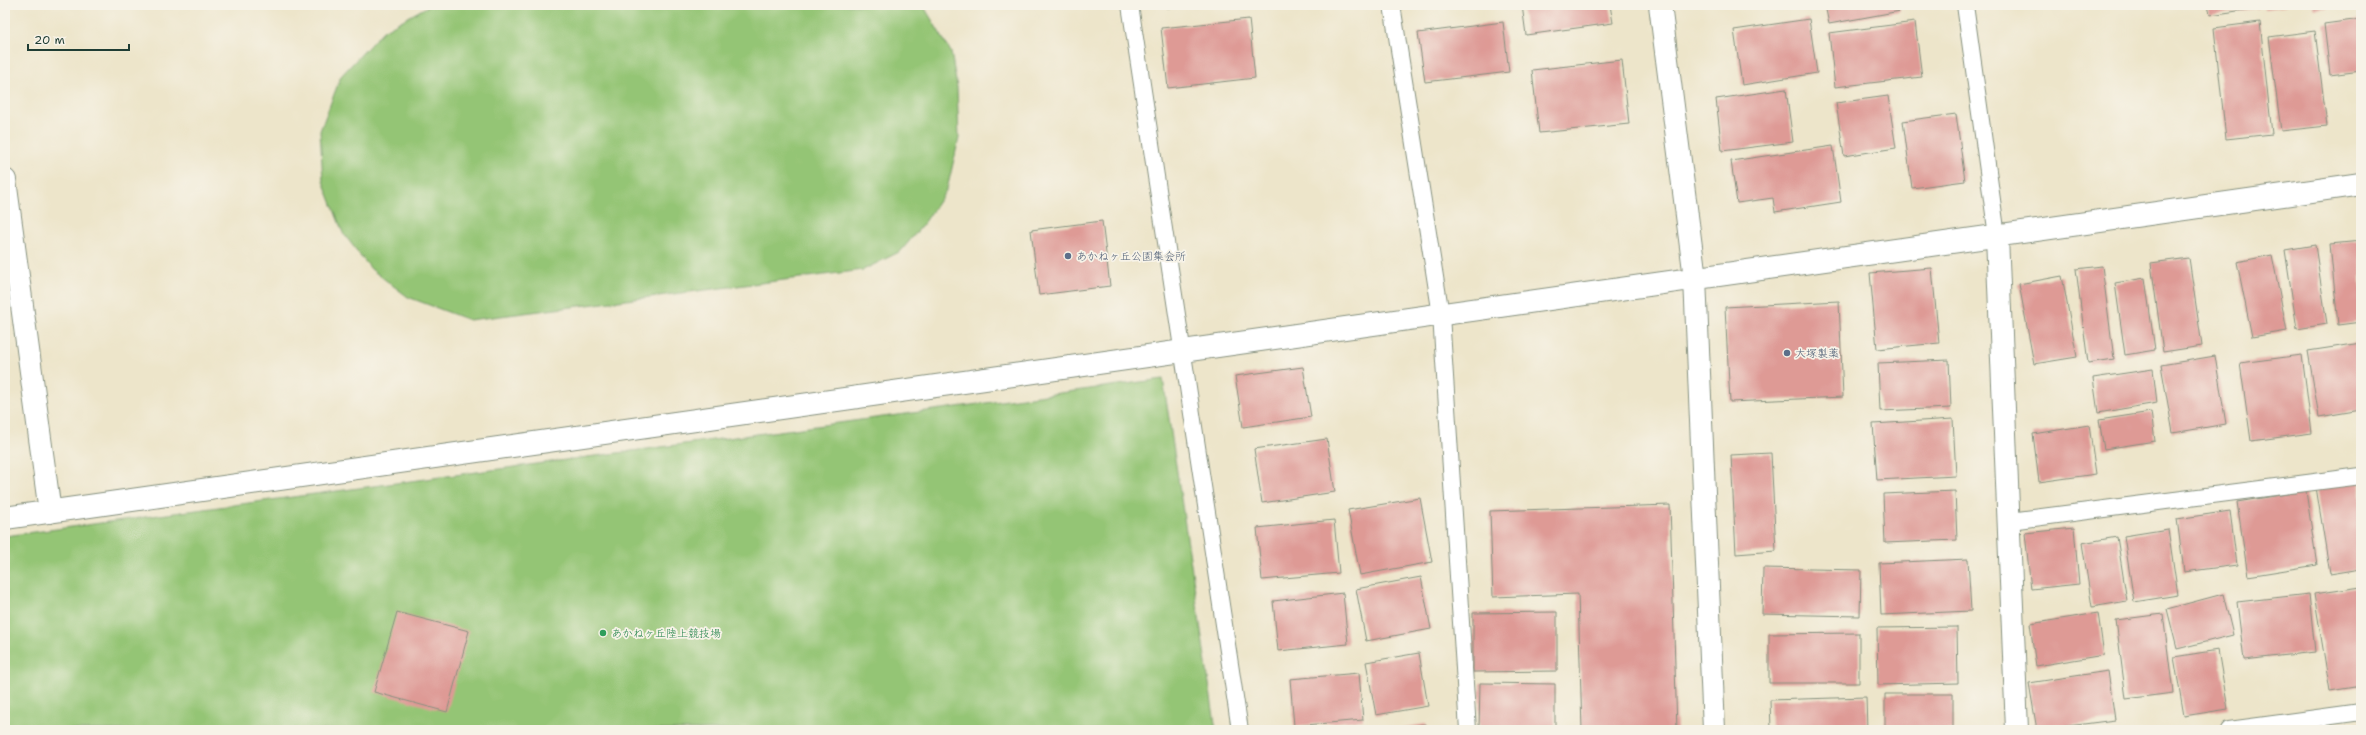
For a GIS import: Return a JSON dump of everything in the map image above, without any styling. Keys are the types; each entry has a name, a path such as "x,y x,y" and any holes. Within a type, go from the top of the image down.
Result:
{"street":[{"path":"1660,5 1696,278 1714,730"},
{"path":"5,180 50,512"},
{"path":"5,518 2361,184"},
{"path":"1997,236 2010,521 2017,730"}],"lane":[{"path":"1130,5 1240,730"},
{"path":"1392,5 1441,315 1468,730"},
{"path":"1966,5 1997,236"},
{"path":"2010,521 2361,476"},
{"path":"2229,730 2361,712"}],"green space":[{"path":"430,5 923,5 951,52 957,87 959,138 947,189 925,222 901,251 863,270 469,320 408,297 371,269 343,233 323,181 320,131 341,76 383,31"},
{"name":"あかねヶ丘陸上競技場","path":"1163,379 1216,730 5,730 5,536"}],"building":[{"path":"1167,5 1184,5 1184,6 1167,8"},
{"path":"1522,5 1610,5 1613,23 1526,35"},
{"path":"1825,5 1899,5 1900,11 1829,24"},
{"path":"2208,5 2257,5 2258,8 2210,15"},
{"path":"2264,5 2287,5 2287,6 2264,9"},
{"path":"2313,5 2340,5 2340,6 2314,9"},
{"path":"1249,19 1255,78 1168,88 1161,28"},
{"path":"1809,19 1817,73 1742,85 1734,30"},
{"path":"2361,19 2361,71 2330,75 2324,24"},
{"path":"1503,22 1509,72 1425,82 1418,33"},
{"path":"1915,22 1922,77 1835,87 1829,33"},
{"path":"2260,22 2272,134 2226,139 2214,28"},
{"path":"2315,31 2327,126 2281,131 2269,37"},
{"path":"1622,60 1629,124 1539,133 1532,70"},
{"path":"1786,89 1793,142 1722,151 1716,99"},
{"path":"1888,96 1896,148 1844,156 1836,103"},
{"path":"1956,114 1965,181 1912,188 1903,121"},
{"path":"1833,146 1841,202 1775,212 1773,198 1737,203 1731,161"},
{"path":"1102,221 1110,286 1039,295 1031,230"},
{"path":"2361,241 2361,322 2338,325 2330,244"},
{"path":"2315,245 2327,324 2297,329 2285,250"},
{"path":"2272,255 2287,331 2252,337 2237,262"},
{"path":"2189,258 2202,346 2163,352 2151,263"},
{"path":"2102,266 2114,359 2088,363 2076,269"},
{"path":"1932,268 1939,343 1877,349 1870,273"},
{"path":"2062,276 2077,357 2034,364 2019,284"},
{"path":"2145,278 2155,350 2125,355 2115,283"},
{"path":"1839,301 1843,397 1730,402 1725,307"},
{"path":"2361,343 2361,410 2319,417 2308,351"},
{"path":"2302,355 2312,433 2251,441 2240,363"},
{"path":"2215,356 2226,424 2173,433 2161,365"},
{"path":"1949,360 1951,408 1880,411 1878,363"},
{"path":"1303,367 1311,417 1243,427 1235,376"},
{"path":"2153,369 2157,403 2098,413 2093,378"},
{"path":"2151,412 2155,441 2104,449 2099,420"},
{"path":"1953,419 1956,476 1877,480 1873,424"},
{"path":"2089,425 2096,474 2039,482 2033,434"},
{"path":"1327,439 1335,492 1262,503 1254,449"},
{"path":"1771,453 1776,551 1736,554 1731,455"},
{"path":"2361,480 2361,569 2330,574 2316,487"},
{"path":"1955,491 1957,540 1885,543 1883,494"},
{"path":"2306,491 2317,565 2248,576 2237,502"},
{"path":"1420,498 1432,562 1360,575 1348,510"},
{"path":"1670,505 1677,730 1582,730 1578,594 1493,597 1490,511"},
{"path":"2230,511 2237,565 2184,572 2177,519"},
{"path":"1334,520 1339,573 1262,580 1257,528"},
{"path":"2074,528 2079,584 2031,589 2025,533"},
{"path":"2168,529 2178,595 2134,602 2124,536"},
{"path":"2117,537 2127,601 2092,607 2082,543"},
{"path":"1968,559 1971,611 1881,615 1879,563"},
{"path":"1763,568 1861,570 1860,616 1762,614"},
{"path":"1421,577 1431,629 1366,641 1356,589"},
{"path":"2361,587 2361,686 2330,691 2314,594"},
{"path":"1343,593 1348,644 1278,651 1273,601"},
{"path":"2223,594 2233,635 2177,649 2167,609"},
{"path":"2309,594 2315,652 2244,660 2237,602"},
{"path":"397,612 469,631 447,712 374,692"},
{"path":"1557,612 1557,671 1473,672 1473,613"},
{"path":"2098,613 2104,655 2036,666 2030,624"},
{"path":"2163,614 2173,693 2126,699 2116,620"},
{"path":"1957,627 1958,683 1878,685 1877,628"},
{"path":"1859,633 1859,683 1769,683 1769,634"},
{"path":"2218,650 2228,709 2184,716 2174,657"},
{"path":"1419,653 1428,706 1376,715 1366,662"},
{"path":"2108,671 2115,720 2037,730 2029,683"},
{"path":"1359,673 1363,720 1294,726 1290,679"},
{"path":"1480,683 1555,684 1555,730 1479,729"},
{"path":"1885,694 1953,694 1953,730 1885,730"},
{"path":"1866,697 1867,730 1771,730 1770,700"},
{"path":"1426,724 1427,730 1394,730 1394,729"}],"place":[{"name":"あかねヶ丘公園集会所","path":"1068,256"},
{"name":"大塚製薬","path":"1787,353"},
{"name":"あかねヶ丘陸上競技場","path":"603,633"}]}
